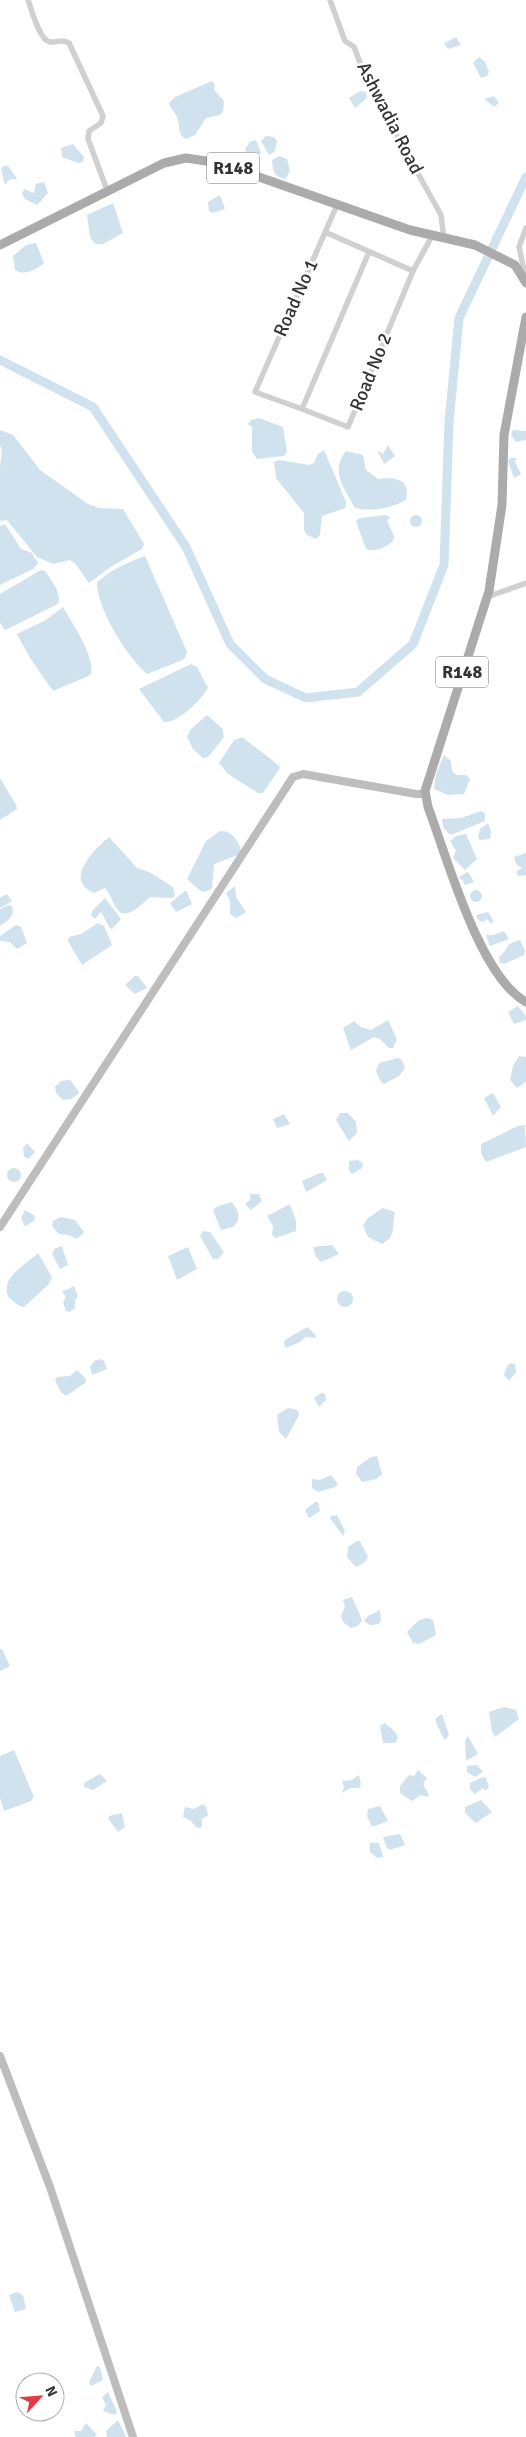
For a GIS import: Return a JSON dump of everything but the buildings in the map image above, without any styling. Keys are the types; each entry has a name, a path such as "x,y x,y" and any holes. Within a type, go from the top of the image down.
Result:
{"main road":[{"name":"R148","path":"0,245 164,163 186,158 219,163 432,236 475,245 516,265 526,282"},
{"name":"R148","path":"425,794 487,597 497,549 502,505 504,435 526,317"},
{"path":"0,1227 293,777 303,774 425,794 477,938 514,995 526,1002"},
{"path":"0,2056 50,2187 134,2437"}],"street":[{"path":"28,0 40,34 45,40 50,42 63,40 69,44 103,116 101,124 90,131 88,139 107,190"},
{"name":"Ashwadia Road","path":"330,0 345,41 354,48 368,83 442,215 444,239"},
{"name":"Road No 1","path":"302,409 255,392 337,205"},
{"path":"526,228 519,247 526,282"},
{"path":"325,232 413,271 432,236"},
{"path":"302,409 369,252"},
{"name":"Road No 2","path":"302,409 348,427 413,271"},
{"path":"487,597 526,583"}],"water":[{"path":"456,37 461,45 448,49 444,43"},
{"path":"479,57 485,62 489,72 487,76 481,78 473,63"},
{"path":"212,81 215,85 214,90 224,101 223,111 220,115 206,118 195,135 186,139 180,132 177,117 169,103 175,97"},
{"path":"360,91 366,92 367,98 355,108 349,98"},
{"path":"494,96 499,103 494,107 484,99"},
{"path":"266,136 274,137 277,141 275,151 269,155 261,141"},
{"path":"256,140 261,153 249,160 245,149 250,142"},
{"path":"73,144 84,157 83,162 78,163 62,157 61,148"},
{"path":"279,156 287,159 290,171 285,179 276,175 273,170 272,160"},
{"path":"3,166 8,166 17,179 10,179 5,185 1,169"},
{"path":"44,182 48,193 37,205 25,199 22,194 24,189 34,193 36,184"},
{"path":"220,195 225,209 213,213 209,211 208,202"},
{"path":"113,203 123,233 103,244 95,244 90,237 87,215"},
{"path":"36,243 44,263 30,271 19,272 15,270 13,256 26,245"},
{"path":"259,418 283,427 287,452 284,456 257,459 252,451 252,427 248,424 251,420"},
{"path":"0,430 13,435 40,470 88,504 99,508 123,509 144,544 142,549 112,566 89,583 75,563 70,560 53,564 37,557 7,520 0,521 0,466 2,451"},
{"path":"513,430 526,431 526,440 516,442 511,435"},
{"path":"388,445 395,456 384,464 377,450 383,454"},
{"path":"324,450 346,502 345,508 322,516 320,535 316,539 307,535 304,530 304,513 276,478 274,462 279,460 309,465 314,463 318,454"},
{"path":"346,451 363,455 366,470 378,479 390,478 404,483 407,493 406,500 381,508 368,510 355,508 340,480 339,466"},
{"path":"511,458 517,458 515,462 521,474 514,478 508,461"},
{"path":"385,515 390,517 387,521 394,536 393,541 380,549 366,549 356,521 360,518"},
{"path":"416,515 422,521 416,527 410,521"},
{"path":"5,524 21,549 32,553 38,563 33,569 0,585 0,526"},
{"path":"145,556 187,652 185,658 180,661 147,674 122,645 114,632 102,605 97,582 120,567"},
{"path":"41,570 45,571 55,587 59,600 58,604 5,630 0,623 0,594"},
{"path":"63,607 77,630 90,658 91,674 53,691 30,658 17,634 46,620"},
{"path":"191,664 197,667 208,688 200,699 182,715 176,719 164,722 139,689"},
{"path":"207,715 222,728 224,737 208,757 203,758 193,749 187,737 191,729"},
{"path":"242,737 280,768 263,793 258,793 228,774 219,763 234,740"},
{"path":"444,755 451,761 452,771 456,775 466,775 470,779 464,794 448,795 434,789 436,774"},
{"path":"0,778 17,809 0,820"},
{"path":"481,811 485,813 485,821 453,834 449,834 443,827 442,819 461,818"},
{"path":"488,823 491,831 490,839 480,840 478,838 480,829"},
{"path":"220,831 224,831 235,838 241,854 214,864 212,888 202,892 187,879 206,841"},
{"path":"466,834 477,859 465,870 453,858 456,851 450,841 456,836"},
{"path":"109,837 137,868 149,872 173,887 175,896 172,898 150,897 139,907 125,913 117,909 105,888 94,893 85,887 81,880 81,872 90,856"},
{"path":"526,853 526,875 518,876 516,872 522,868 516,864 514,857"},
{"path":"468,872 474,882 464,885 463,880 459,879 460,876"},
{"path":"235,886 236,897 246,912 236,918 230,914 230,901 226,893"},
{"path":"186,890 192,904 176,912 170,903"},
{"path":"474,890 478,890 482,896 478,902 474,902 470,898 470,894"},
{"path":"7,894 12,901 0,908 0,898"},
{"path":"105,898 121,919 112,929 101,912 95,919 91,915 93,910"},
{"path":"9,905 12,906 13,913 0,926 0,909"},
{"path":"488,912 493,920 492,924 487,919 483,922 478,920 476,915"},
{"path":"98,923 104,926 112,945 82,965 68,941 69,937 81,934"},
{"path":"16,925 21,927 27,943 17,949 10,942 0,941 0,936"},
{"path":"504,931 509,939 490,946 486,935 493,935"},
{"path":"520,940 525,951 524,955 504,964 500,963 499,957 509,944"},
{"path":"135,976 138,976 147,988 135,994 125,985"},
{"path":"518,1006 526,1016 526,1020 514,1024 508,1012"},
{"path":"388,1020 397,1039 393,1048 389,1048 380,1039 374,1037 351,1050 343,1028 354,1021 361,1027 371,1030"},
{"path":"519,1056 526,1057 526,1082 517,1088 510,1080 513,1066"},
{"path":"398,1058 402,1060 405,1068 399,1076 384,1084 381,1082 376,1071 379,1063"},
{"path":"70,1080 79,1092 71,1099 63,1100 56,1093 55,1087 61,1081"},
{"path":"493,1093 501,1107 493,1116 484,1098"},
{"path":"340,1113 348,1113 356,1122 357,1133 349,1141 336,1120"},
{"path":"284,1114 290,1124 277,1128 273,1119"},
{"path":"525,1125 526,1147 486,1162 481,1153 481,1144 518,1126"},
{"path":"27,1143 35,1152 28,1159 24,1156 23,1148"},
{"path":"358,1160 363,1163 362,1168 352,1174 349,1170 349,1161"},
{"path":"14,1168 19,1170 21,1175 19,1180 14,1182 9,1180 7,1175 9,1170"},
{"path":"323,1173 327,1180 306,1192 302,1181"},
{"path":"250,1194 259,1194 262,1201 251,1210 245,1204 250,1200"},
{"path":"232,1202 238,1212 238,1221 233,1227 221,1230 213,1210 218,1206"},
{"path":"290,1204 296,1221 296,1231 275,1238 272,1234 273,1226 267,1216"},
{"path":"383,1208 395,1212 392,1234 382,1244 368,1237 363,1225 368,1218"},
{"path":"25,1210 35,1216 34,1221 25,1226 21,1218"},
{"path":"61,1217 75,1220 84,1232 77,1239 69,1235 59,1234 52,1226 53,1221"},
{"path":"203,1231 210,1232 224,1252 218,1259 213,1259 200,1236"},
{"path":"332,1245 339,1254 321,1262 316,1257 313,1247"},
{"path":"62,1246 68,1265 60,1269 52,1254 54,1249"},
{"path":"188,1247 197,1269 177,1280 168,1256"},
{"path":"38,1253 52,1277 49,1284 24,1307 15,1303 8,1296 8,1282 16,1271"},
{"path":"74,1286 78,1296 75,1301 75,1308 70,1312 66,1311 63,1302 66,1297 62,1292"},
{"path":"342,1291 348,1291 353,1296 351,1305 342,1307 337,1302 337,1296"},
{"path":"307,1327 315,1334 316,1338 305,1337 300,1342 286,1348 285,1340"},
{"path":"101,1359 104,1361 107,1369 92,1375 90,1367 94,1361"},
{"path":"511,1363 515,1364 516,1372 509,1381 504,1375 507,1366"},
{"path":"77,1370 86,1379 85,1383 66,1396 60,1391 55,1380 57,1377 70,1376"},
{"path":"321,1393 325,1394 326,1400 319,1407 314,1398"},
{"path":"288,1408 298,1410 299,1415 286,1439 279,1432 277,1415"},
{"path":"377,1456 382,1474 376,1479 362,1482 356,1474 357,1467 371,1457"},
{"path":"331,1475 338,1484 335,1487 318,1492 312,1488 312,1479 320,1480"},
{"path":"315,1502 318,1502 320,1511 309,1518 305,1510"},
{"path":"337,1515 345,1531 343,1536 330,1518"},
{"path":"360,1541 368,1557 365,1562 356,1567 347,1557 348,1547"},
{"path":"352,1597 362,1620 358,1626 351,1628 343,1622 341,1616 345,1606 343,1600"},
{"path":"380,1610 381,1620 379,1624 370,1625 364,1621 368,1616"},
{"path":"427,1618 433,1620 436,1635 419,1644 413,1643 407,1632 419,1620"},
{"path":"0,1649 2,1649 10,1666 0,1671"},
{"path":"504,1707 516,1710 519,1719 495,1737 492,1732 489,1712"},
{"path":"442,1714 449,1735 446,1739 444,1739 436,1723 436,1718"},
{"path":"385,1723 396,1733 398,1738 395,1743 383,1743 380,1726"},
{"path":"468,1736 478,1754 466,1761 465,1741"},
{"path":"14,1750 34,1797 31,1801 4,1811 0,1798 0,1756"},
{"path":"477,1765 483,1772 475,1777 467,1772 467,1766"},
{"path":"418,1770 427,1778 423,1784 429,1795 427,1797 421,1795 412,1801 400,1793 400,1786 409,1775 414,1776"},
{"path":"100,1774 107,1781 93,1790 84,1787 84,1783"},
{"path":"359,1775 361,1784 359,1788 350,1788 342,1793 344,1787 342,1781 352,1780"},
{"path":"483,1777 486,1778 489,1787 485,1791 483,1788 475,1794 470,1789 470,1783"},
{"path":"481,1800 492,1812 476,1823 465,1813 465,1807"},
{"path":"203,1804 208,1815 202,1819 202,1827 197,1828 190,1820 183,1817 185,1807 194,1809"},
{"path":"380,1806 388,1821 372,1827 367,1816 368,1809"},
{"path":"122,1813 125,1827 118,1832 109,1820 109,1816"},
{"path":"400,1834 405,1845 390,1850 387,1848 383,1837"},
{"path":"370,1843 379,1843 383,1857 377,1858 370,1852"},
{"path":"17,2292 23,2295 26,2309 15,2312 9,2295"},
{"path":"97,2366 100,2367 103,2380 91,2386 89,2382"},
{"path":"108,2392 117,2412 115,2415 103,2411 106,2405 102,2397"},
{"path":"118,2420 126,2437 107,2437 106,2431"},
{"path":"86,2423 97,2435 94,2437 76,2437 74,2431 81,2431"}],"waterway":[{"path":"0,360 93,407 186,547 230,644 265,679 306,698 358,692 413,644 444,565 449,422 459,318 526,177"}]}
